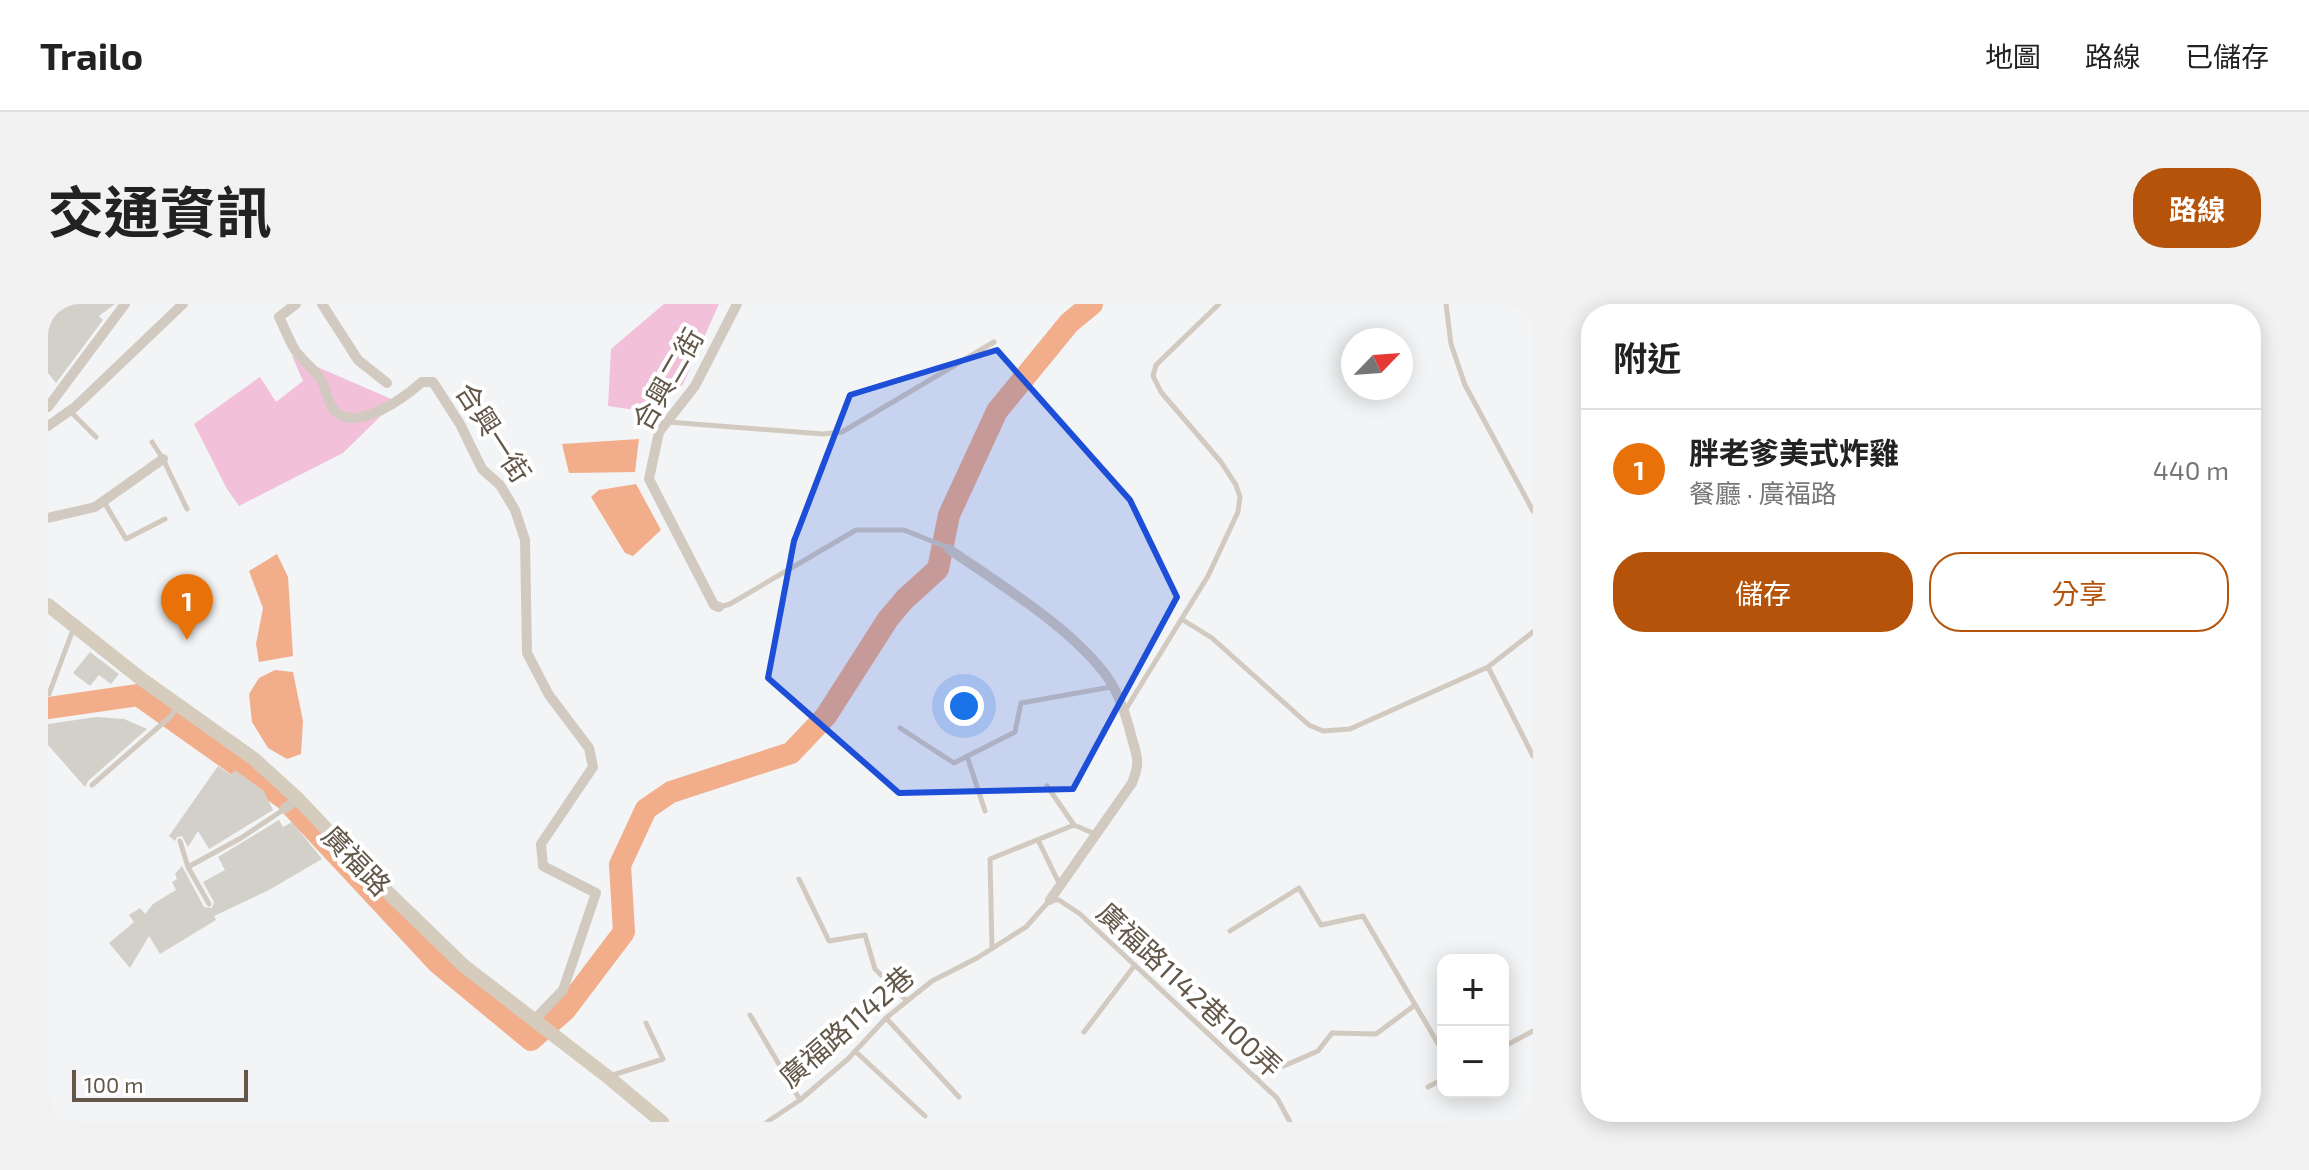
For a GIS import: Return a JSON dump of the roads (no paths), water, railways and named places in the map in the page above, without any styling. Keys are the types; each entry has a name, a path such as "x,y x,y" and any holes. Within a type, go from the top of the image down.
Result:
{"street":[{"path":"48,407 125,304"},
{"path":"48,426 70,411 183,304"},
{"name":"合興一街","path":"296,304 279,317 295,349 322,381 327,399 336,413 348,418 363,417 403,399 422,382 433,382 460,424 482,469 500,485 515,510 525,540 527,653 549,695 589,748 593,767 541,844 543,866 596,893 563,990 534,1020"},
{"path":"322,304 358,360 387,383"},
{"name":"合興二街","path":"719,607 714,605 649,479 659,432 695,386 737,304"},
{"path":"48,518 95,507 163,459"},
{"name":"廣福路1142巷","path":"949,549 1042,615 1077,646 1107,678 1125,710 1139,765 1132,783 1050,900"},
{"name":"廣福路","path":"48,605 254,759 464,966 662,1122"},
{"path":"284,809 298,800"}],"lane":[{"path":"1125,710 1183,620 1238,512 1240,497 1236,485 1221,462 1161,392 1153,376 1156,365 1219,304"},
{"path":"1446,304 1451,344 1465,385 1533,511"},
{"path":"667,422 823,434 842,432 994,342"},
{"path":"70,411 96,437"},
{"path":"152,442 187,509"},
{"path":"103,501 126,539 165,519"},
{"path":"719,607 730,604 856,530 904,530 949,549"},
{"path":"1183,620 1212,638 1309,725 1323,731 1350,729 1488,667 1533,632"},
{"path":"49,694 75,626"},
{"path":"1488,667 1533,756"},
{"path":"900,728 954,763 1015,732 1021,703 1112,687"},
{"path":"92,785 170,717 179,705"},
{"path":"967,756 985,811"},
{"path":"1047,786 1074,825 1096,834"},
{"path":"188,867 241,838 284,809"},
{"path":"992,949 990,859 1074,825"},
{"path":"1038,840 1060,885"},
{"path":"180,841 188,867 209,904"},
{"path":"799,879 829,941 865,935 875,969 907,1001"},
{"path":"1230,931 1299,888 1321,925 1363,916 1437,1042"},
{"name":"廣福路1142巷","path":"767,1122 800,1100 855,1051 886,1018 932,981 1026,927 1050,900"},
{"name":"廣福路1142巷100弄","path":"1050,900 1059,900 1080,914 1277,1098 1290,1122"},
{"path":"1084,1032 1135,965"},
{"path":"1256,1078 1318,1051 1332,1033 1376,1034 1415,1005"},
{"path":"750,1015 800,1100"},
{"path":"886,1018 959,1097"},
{"path":"608,1077 663,1059 646,1023"},
{"path":"1509,1044 1533,1031"},
{"path":"855,1051 925,1116"},
{"path":"1428,1087 1437,1082"}],"waterway":[{"path":"48,708 138,695 285,799 438,963 531,1040 565,1010 624,932 620,865 646,809 671,792 791,753 826,716 888,619 938,569 949,515 997,411 1069,323 1092,304"}],"place":[{"name":"胖老爹美式炸雞","path":"187,640"}]}
